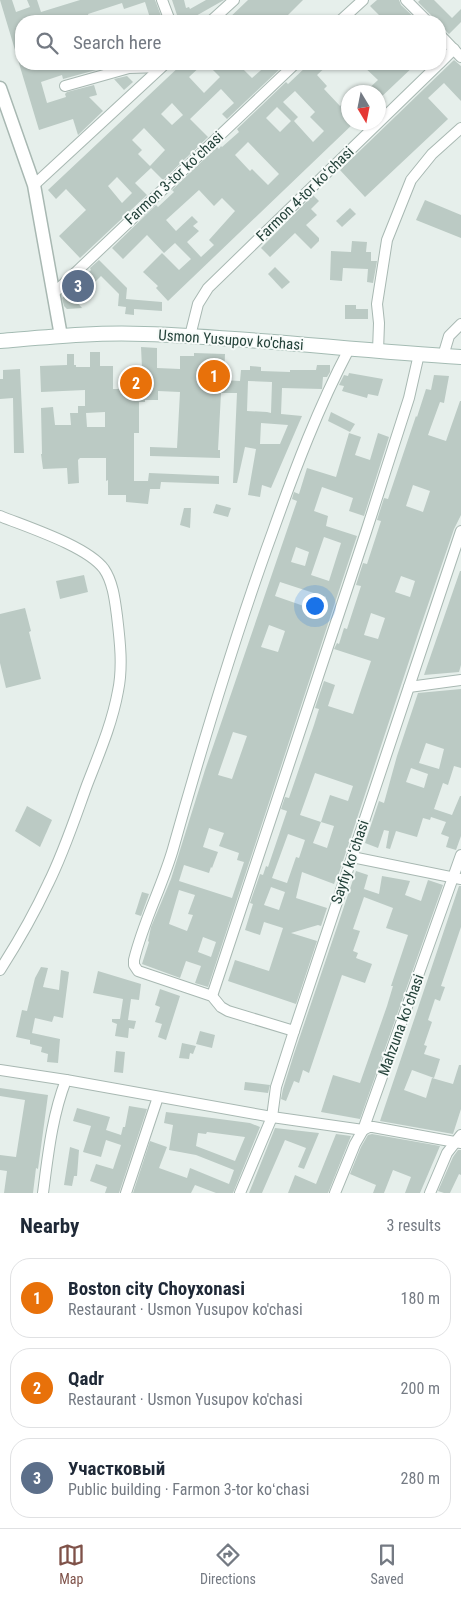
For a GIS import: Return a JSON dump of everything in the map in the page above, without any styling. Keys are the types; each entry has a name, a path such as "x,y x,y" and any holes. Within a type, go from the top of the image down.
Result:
{"main road":[{"name":"Usmon Yusupov ko'chasi","path":"0,341 61,336 142,334 461,357"}],"street":[{"path":"162,0 168,15"},
{"path":"218,15 234,0"},
{"path":"347,15 363,0"},
{"path":"406,0 421,15"},
{"path":"446,41 458,53"},
{"name":"Farmon 4-tor koʻchasi","path":"446,60 458,53"},
{"path":"65,86 121,70"},
{"path":"34,184 158,70"},
{"name":"Farmon 3-tor koʻchasi","path":"54,293 290,70"},
{"name":"Farmon 4-tor koʻchasi","path":"190,336 198,304 208,288 433,70"},
{"path":"0,88 34,184 61,336"},
{"path":"378,351 379,324 377,304 386,240 411,180 432,154 461,128"},
{"path":"443,356 449,336 461,324"},
{"path":"294,1031 228,1011 221,1007 212,996 143,973 135,968 134,960 148,915 172,854 222,683 257,574 305,445 330,384 349,349"},
{"path":"212,996 378,496 409,398 419,354"},
{"path":"0,516 76,548 89,555 105,570 116,608 120,641 118,691 108,731 49,882 25,931 0,970"},
{"name":"Sayfiy koʻchasi","path":"240,1193 272,1117 276,1088 294,1031 461,531"},
{"path":"409,687 461,680"},
{"name":"Mahzuna koʻchasi","path":"335,1193 355,1144 363,1130 457,878 461,856"},
{"path":"352,857 457,878"},
{"path":"0,1070 272,1117 363,1130 373,1127 459,1140"},
{"path":"43,1193 59,1097 66,1080"},
{"path":"126,1193 158,1098"},
{"path":"430,1193 447,1153 459,1140"}],"building":[{"path":"0,0 12,0 16,12 30,7 27,0 37,0 41,12 80,0 155,0 161,15 149,15 145,2 124,9 122,3 88,15 15,15 15,50"},
{"path":"172,0 184,0 186,8 189,7 190,9 206,0 224,0 198,15 177,15"},
{"path":"248,0 303,0 288,15 232,15"},
{"path":"377,0 399,0 401,5 412,15 379,15 370,6"},
{"path":"420,0 434,0 452,18 461,9 461,22 449,34 446,31 446,15 431,15 418,2"},
{"path":"454,60 461,66 461,101 444,83 428,98 448,119 365,197 340,170 381,130 386,130 386,126 444,70 446,70"},
{"path":"21,70 96,70 63,79 62,75 41,82 47,103 66,97 65,94 67,92 94,85 97,95 89,97 103,111 78,135 73,119 39,130"},
{"path":"176,70 197,70 189,77 204,93 220,77 213,70 244,70 252,78 261,70 279,70 227,119 222,114 234,103 221,89 190,119 208,137 163,180 151,168 135,183 147,195 80,258 59,236 86,210 66,189 56,199 48,190","holes":["172,103 183,115 172,125 161,114","144,128 165,150 150,166 138,154 142,150 132,140","117,177 132,193 122,203 108,186"]},
{"path":"303,70 322,70 317,75 327,86 324,89 341,105 341,130 347,130 168,301 156,288 158,286 143,272 162,253 179,270 191,259 175,243 164,253 147,235 123,259 112,248 156,205 158,207 174,192 172,190 217,147 219,149 222,147 239,132 237,129 286,82 288,84","holes":["295,91 315,112 310,117 324,131 313,142 294,121 298,117 283,102","277,107 291,121 280,132 266,118","248,142 279,174 268,185 252,169 250,171 235,155","199,190 214,206 222,198 235,211 209,240 214,245 201,257 187,242 199,231 193,226 198,222 192,216 176,231 166,220"]},
{"path":"367,70 410,70 386,92 386,85 373,85 378,80"},
{"path":"127,76 133,82 124,90 114,79"},
{"path":"313,195 319,201 311,209 317,215 306,225 319,238 319,241 311,249 295,233 270,257 261,248"},
{"path":"425,200 461,215 461,238 416,220"},
{"path":"350,208 356,214 342,227 336,221"},
{"path":"352,241 367,242 366,252 371,252 371,261 377,261 373,283 367,282 368,269 343,268 342,281 330,280 331,251 351,252"},
{"path":"99,260 127,288 126,299 162,302 162,311 134,309 134,315 125,314 126,307 118,306 119,294 101,276 76,301 82,308 67,309 62,298"},
{"path":"275,267 290,282 282,289 268,274"},
{"path":"345,305 356,305 356,309 368,309 368,319 345,319"},
{"path":"141,347 157,348 157,368 180,369 180,356 194,356 194,353 225,354 224,380 240,381 241,370 250,370 250,366 261,367 261,371 290,372 290,370 316,370 317,365 330,365 330,372 327,377 323,377 322,389 282,388 281,414 302,416 271,488 262,485 260,497 248,495 256,449 245,447 237,483 233,483 237,393 221,393 218,450 220,450 220,458 150,456 150,447 177,448 180,392 158,391 158,400 139,402 139,433 134,433 134,481 148,481 149,473 219,476 219,484 161,482 160,489 150,489 148,504 126,502 126,495 108,495 106,458 80,458 78,460 79,483 68,484 67,468 43,469 41,454 41,408 53,407 55,425 71,425 70,413 78,413 78,406 85,406 85,390 41,392 40,366 67,365 67,354 74,354 74,365 76,367 90,367 90,352 100,352 100,366 113,366 113,389 128,389 131,369 142,368","holes":["248,381 272,382 271,413 247,411","105,412 105,427 87,427 86,413","261,423 288,425 280,444 260,444"]},
{"path":"20,369 24,453 14,453 13,398 0,399 0,379 3,379 3,370"},
{"path":"349,373 383,379 378,396 368,394 367,398 342,391 344,386 339,385 344,375 348,376"},
{"path":"434,375 449,376 444,403 440,402 428,435 446,441 461,401 461,515 454,529 419,631 338,876 334,884 302,872 296,898 327,908 321,926 318,925 291,933 317,941 296,1004 228,981 235,960 269,971 283,928 264,922 260,935 245,930 253,904 250,903 260,874 263,875 266,866 268,867 287,811 281,809 285,797 289,798 314,725 319,709 315,708 324,681 335,685 328,706 353,714 371,661 334,649 337,643 339,644 344,628 347,629 361,586 356,585 363,563 367,564 381,521 377,520 384,498 388,499 426,389 431,390","holes":["413,485 430,491 423,512 406,506","401,576 415,581 410,597 395,592","371,613 385,618 378,639 364,635","315,773 353,786 348,801 330,795 321,822 300,815","321,822 334,826 327,848 313,843","288,834 305,840 299,858 296,857 287,883 272,878","271,887 285,892 279,910 264,905"]},
{"path":"331,412 355,424 350,432 328,421"},
{"path":"349,433 361,437 355,455 370,460 378,433 389,437 364,516 349,511 353,498 322,487 314,511 328,516 326,526 357,536 208,987 195,983 201,966 186,961 180,978 142,964 149,942 151,927 171,879 205,770 297,501 292,499 294,492 299,494 307,468 336,477","holes":["324,537 341,543 329,581 311,575","296,547 309,552 305,566 291,562","280,582 326,597 321,612 275,596","269,625 285,631 278,652 261,647","233,732 247,736 232,779 218,775","209,828 224,833 219,846 239,853 237,860 244,862 232,898 179,881 184,865 209,873 218,852 203,847","179,890 195,895 188,914 193,915 187,931 169,924","203,937 216,942 211,957 198,952"]},
{"path":"216,504 231,508 228,517 213,513"},
{"path":"184,508 191,508 190,528 180,525"},
{"path":"460,571 461,665 459,672 424,675"},
{"path":"84,575 88,592 60,599 56,581"},
{"path":"25,608 41,679 6,688 0,663 0,614"},
{"path":"461,689 461,768 454,766 448,785 443,783 434,809 452,815 461,796 461,836 456,850 446,847 449,837 441,834 446,822 431,817 430,820 423,818 417,837 396,831 390,849 386,848 389,831 384,830 378,848 365,843 379,801 384,803 418,693","holes":["426,743 444,749 439,769 419,763","411,768 428,774 424,788 406,782"]},
{"path":"27,806 52,820 40,847 15,831"},
{"path":"356,871 368,875 364,889 379,894 382,876 410,881 405,895 421,901 428,880 443,885 360,1119 321,1112 333,1075 360,1083 387,1006 393,986 391,986 408,935 386,928 393,908 364,897 353,929 360,931 353,951 358,953 356,958 372,964 365,983 342,975 309,1073 303,1070 299,1083 294,1081 286,1101 281,1099 294,1054"},
{"path":"459,886 461,886 461,927 441,986 445,987 440,1001 435,999 428,1020 432,1022 424,1045 427,1046 424,1054 440,1059 434,1078 412,1070 404,1090 426,1098 432,1078 453,1084 459,1065 461,1065 461,1109 453,1134 380,1121"},
{"path":"142,892 149,894 141,916 135,914"},
{"path":"41,967 48,968 43,987 59,990 61,970 69,972 63,1018 54,1016 52,1022 35,1018 32,1033 60,1039 58,1063 47,1062 48,1054 41,1052 42,1047 30,1044 30,1040 16,1037 22,1010 27,1011 35,978"},
{"path":"98,971 141,984 139,1000 131,999 128,1020 136,1021 134,1029 129,1028 128,1038 115,1036 117,1024 112,1022 112,1019 120,1019 123,999 93,993"},
{"path":"160,989 180,996 166,1040 158,1037 162,1024 155,1022 160,1007 155,1005"},
{"path":"200,1031 215,1035 212,1048 196,1044"},
{"path":"182,1043 196,1046 193,1054 190,1053 189,1059 179,1058"},
{"path":"116,1051 125,1052 123,1073 114,1072"},
{"path":"245,1082 270,1085 268,1093 244,1090"},
{"path":"0,1088 48,1095 33,1193 4,1193 7,1171 0,1170 0,1155 16,1157 25,1100 0,1096"},
{"path":"129,1106 147,1109 119,1193 105,1193 107,1187 90,1181 96,1164 113,1169 121,1145 106,1140 101,1157 83,1152 91,1126 73,1121 77,1108 110,1117 106,1130 121,1135 123,1127 125,1127"},
{"path":"166,1112 250,1123 260,1127 233,1193 216,1193 195,1185 191,1193 133,1193 150,1141 167,1147 159,1168 187,1178 190,1168 229,1184 234,1170 196,1155 169,1150 173,1125 164,1123","holes":["207,1132 245,1137 235,1161 196,1146 198,1133 206,1134"]},
{"path":"275,1128 319,1133 304,1169 298,1167 306,1148 285,1140 262,1193 249,1193"},
{"path":"336,1134 351,1136 328,1193 288,1193 295,1175 316,1184"},
{"path":"372,1134 440,1146 420,1193 405,1193 411,1177 393,1170 384,1193 373,1193 376,1185 350,1174 361,1147 368,1135"},
{"path":"70,1147 79,1150 77,1176 74,1176 72,1186 64,1185"},
{"path":"458,1150 461,1150 461,1175 459,1174 450,1193 438,1191 453,1157"}],"place":[{"name":"Участковый","path":"78,286"},
{"name":"Boston city Choyxonasi","path":"214,376"},
{"name":"Qadr","path":"136,383"}]}
